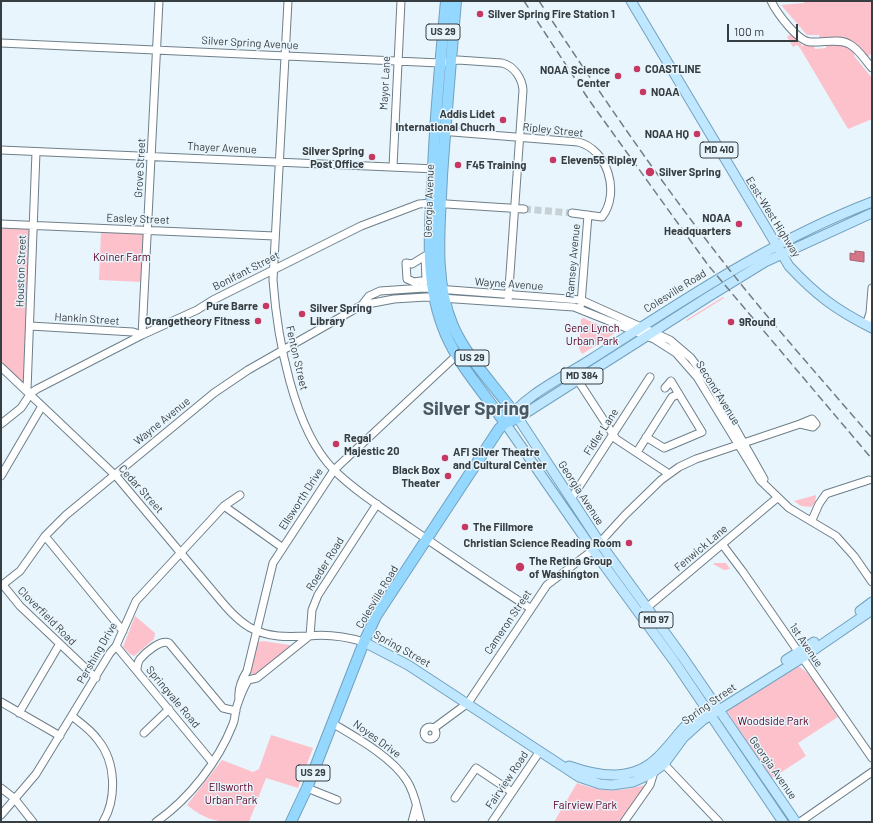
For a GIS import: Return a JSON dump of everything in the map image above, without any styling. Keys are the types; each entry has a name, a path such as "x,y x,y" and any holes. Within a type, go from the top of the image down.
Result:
{"highway":[{"name":"Georgia Avenue","path":"440,131 451,60 451,2"},
{"name":"Georgia Avenue","path":"451,2 440,63 440,131 430,270 433,293 446,335 457,355 505,423"},
{"name":"Georgia Avenue","path":"436,203 444,294 448,314 465,348 515,414"},
{"name":"Colesville Road","path":"291,822 307,788 364,642 376,616 505,423 515,414"}],"main road":[{"name":"East-West Highway","path":"631,1 681,87 680,90 682,94 687,97 781,255 811,290 853,319 870,326"},
{"name":"Colesville Road","path":"515,414 638,329 695,292 776,245 872,202"},
{"name":"Colesville Road","path":"515,414 577,379 717,291 781,255 872,213"},
{"name":"Georgia Avenue","path":"515,414 600,543 796,822"},
{"name":"Georgia Avenue","path":"505,423 639,615 672,658 783,822"},
{"name":"MD 97","path":"553,490 559,490 575,512 582,516"},
{"name":"Spring Street","path":"800,655 872,602"},
{"name":"Spring Street","path":"364,642 408,665 579,777 600,784 626,784 654,772 664,764 683,738 708,713 872,610"},
{"name":"Spring Street","path":"540,751 570,766 587,772 608,776 624,775 642,769 652,763 685,724 697,714 708,713"}],"street":[{"name":"Grove Street","path":"142,335 159,1"},
{"name":"Fenton Street","path":"288,1 273,270 274,297 284,350 298,408 309,432 334,470 377,504 427,540 530,608"},
{"name":"Mayor Lane","path":"392,167 400,1"},
{"path":"771,1 789,26 801,39 810,42 837,41 848,43 853,46 872,68"},
{"name":"Silver Spring Avenue","path":"1,42 440,63 451,60 505,64 513,69 522,84 519,138"},
{"name":"Ripley Street","path":"440,131 578,142 591,148 604,163 610,183 609,204 602,217 588,215"},
{"path":"508,298 519,138"},
{"name":"Thayer Avenue","path":"1,150 438,169"},
{"name":"Houston Street","path":"29,392 36,152"},
{"name":"Bonifant Street","path":"1,424 21,408 29,392 142,335 197,310 361,226 419,204 436,203 524,209"},
{"path":"572,213 588,215"},
{"name":"Ramsey Avenue","path":"580,308 588,215"},
{"name":"Easley Street","path":"1,224 275,236"},
{"path":"870,326 872,288"},
{"name":"Wayne Avenue","path":"2,585 20,570 45,536 66,515 214,393 248,370 362,305 433,293 508,298 581,300 638,329"},
{"name":"Wayne Avenue","path":"508,298 580,308 638,329"},
{"name":"Hankin Street","path":"30,326 133,332 142,335"},
{"name":"Second Avenue","path":"638,329 650,334 668,347 687,364 716,403 741,444 760,480 789,508 812,520 836,536 854,556 872,582"},
{"name":"Ellsworth Drive","path":"156,822 168,814 182,800 224,745 235,719 242,680 247,671 273,564 283,548 334,470 457,355"},
{"name":"Cedar Street","path":"1,367 114,474 232,613 245,624 257,631"},
{"name":"Fidler Lane","path":"571,499 650,377"},
{"path":"577,379 616,439 669,474"},
{"path":"646,437 664,448 702,432 671,381 665,388"},
{"path":"637,452 672,397 679,394"},
{"path":"1,476 42,406"},
{"name":"Cameron Street","path":"434,728 468,703 530,608 547,585 593,550 644,494 669,474 696,459 800,424"},
{"path":"812,520 819,504 826,494 869,480"},
{"name":"Pershing Drive","path":"1,815 36,774 73,717 116,646 136,601 224,506 240,495"},
{"name":"Fenwick Lane","path":"639,615 777,498"},
{"name":"Roeder Road","path":"310,636 312,610 318,595 377,504"},
{"path":"224,506 283,548"},
{"path":"45,536 123,631"},
{"name":"1st Avenue","path":"722,544 872,758"},
{"name":"Cloverfield Road","path":"2,585 15,601 59,645 96,678"},
{"name":"Spring Street","path":"257,631 286,637 341,637 364,642"},
{"name":"Ellsworth Drive","path":"239,699 248,680 257,678 310,636"},
{"path":"137,671 140,659 161,642 169,642 223,708 236,711"},
{"path":"19,713 59,645"},
{"name":"Springvale Road","path":"116,646 212,762"},
{"path":"125,658 140,659"},
{"path":"1,702 60,736"},
{"path":"144,733 168,709"},
{"path":"73,717 88,728 98,740 110,765 113,782 112,800 109,812 103,822"},
{"name":"Noyes Drive","path":"332,723 349,732 398,768 408,782 421,822"},
{"name":"Fairview Road","path":"492,822 540,751"},
{"path":"664,764 719,822"},
{"path":"455,798 476,768 512,792"},
{"path":"625,822 650,786 654,772"},
{"path":"800,822 872,772"},
{"path":"1,788 14,798 33,822"},
{"path":"307,788 337,800"},
{"path":"412,822 416,804"}],"green space":[{"path":"804,1 872,1 872,53 866,58 852,43 820,40 819,35 807,35 781,5 804,3"},
{"path":"791,34 802,45 801,47 804,45 814,46 815,49 826,48 826,44 845,44 855,53 854,56 872,78 872,119 848,129 800,48 797,45 793,47 787,37"},
{"path":"1,226 31,228 27,390 1,367"},
{"name":"Koiner Farm","path":"101,231 145,234 143,282 99,280"},
{"path":"723,297 724,298 687,321 686,320"},
{"name":"Gene Lynch Urban Park","path":"584,318 617,332 582,354 579,348 581,319"},
{"path":"816,495 815,503 811,507 801,506 794,501"},
{"path":"726,563 730,569 724,570 713,564"},
{"path":"135,616 155,633 154,639 134,656 123,647"},
{"path":"263,641 290,646 256,675 252,675 251,673 258,642"},
{"name":"Woodside Park","path":"798,667 803,669 814,681 838,717 798,743 806,756 771,779 727,711"},
{"name":"Ellsworth Urban Park","path":"271,735 313,748 298,788 266,778 249,822 215,820 202,815 187,805 222,760 253,772 259,769"},
{"name":"Fairview Park","path":"577,783 603,790 627,789 645,785 619,822 554,822"}],"shaded area":[{"path":"855,251 864,252 864,262 850,260 850,253 855,254"}],"tunnel":[{"path":"524,209 572,213"}],"railway":[{"path":"524,1 589,100 708,265 872,459"},
{"path":"539,1 624,127 691,220 752,298 872,438"}],"place":[{"name":"Silver Spring Fire Station 1","path":"480,14"},
{"name":"COASTLINE","path":"637,69"},
{"name":"NOAA Science Center","path":"618,76"},
{"name":"NOAA","path":"643,92"},
{"name":"Addis Lidet International Chucrh","path":"503,120"},
{"name":"NOAA HQ","path":"697,134"},
{"name":"Silver Spring Post Office","path":"372,157"},
{"name":"Eleven55 Ripley","path":"553,160"},
{"name":"F45 Training","path":"458,165"},
{"name":"Silver Spring","path":"650,172"},
{"name":"NOAA Headquarters","path":"739,224"},
{"name":"Pure Barre","path":"266,306"},
{"name":"Silver Spring Library","path":"302,314"},
{"name":"Orangetheory Fitness","path":"258,321"},
{"name":"9Round","path":"731,322"},
{"name":"Regal Majestic 20","path":"336,444"},
{"name":"AFI Silver Theatre and Cultural Center","path":"445,458"},
{"name":"Black Box Theater","path":"448,476"},
{"name":"The Fillmore","path":"465,527"},
{"name":"Christian Science Reading Room","path":"629,543"},
{"name":"The Retina Group of Washington","path":"520,567"}],"district":[{"name":"Silver Spring","path":"476,409"}]}
